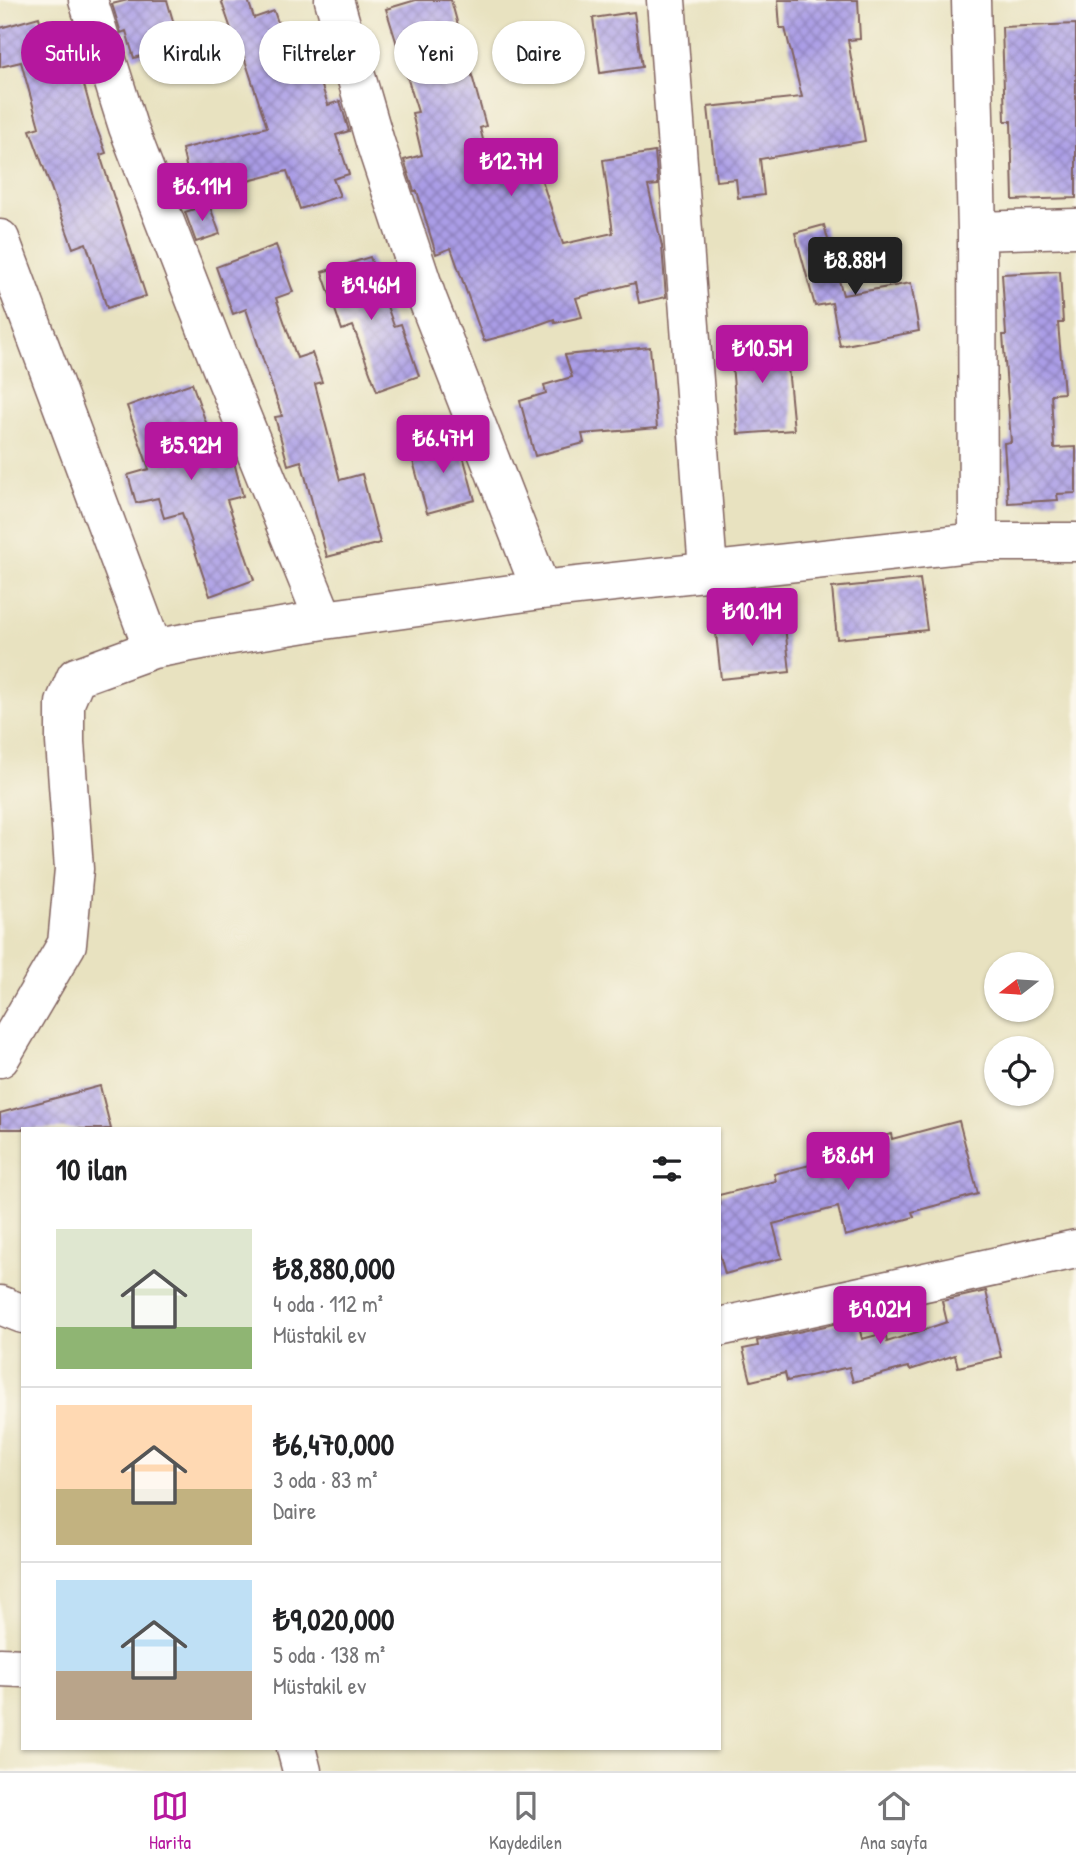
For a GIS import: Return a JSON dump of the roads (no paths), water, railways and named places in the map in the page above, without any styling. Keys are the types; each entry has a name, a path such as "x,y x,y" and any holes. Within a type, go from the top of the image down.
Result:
{"street":[{"path":"88,0 128,127 324,620"},
{"path":"334,0 375,142 427,298 541,590"},
{"path":"666,0 708,570"},
{"path":"971,0 978,542"},
{"path":"976,231 1076,228"},
{"path":"0,239 153,649"},
{"path":"0,1058 67,944 74,869 65,742 65,703 76,677 153,649 324,620 541,590 978,542 1076,542"},
{"path":"721,1327 1076,1250"},
{"path":"0,1305 21,1313"},
{"path":"0,1667 21,1668"},
{"path":"297,1750 302,1771"}]}
